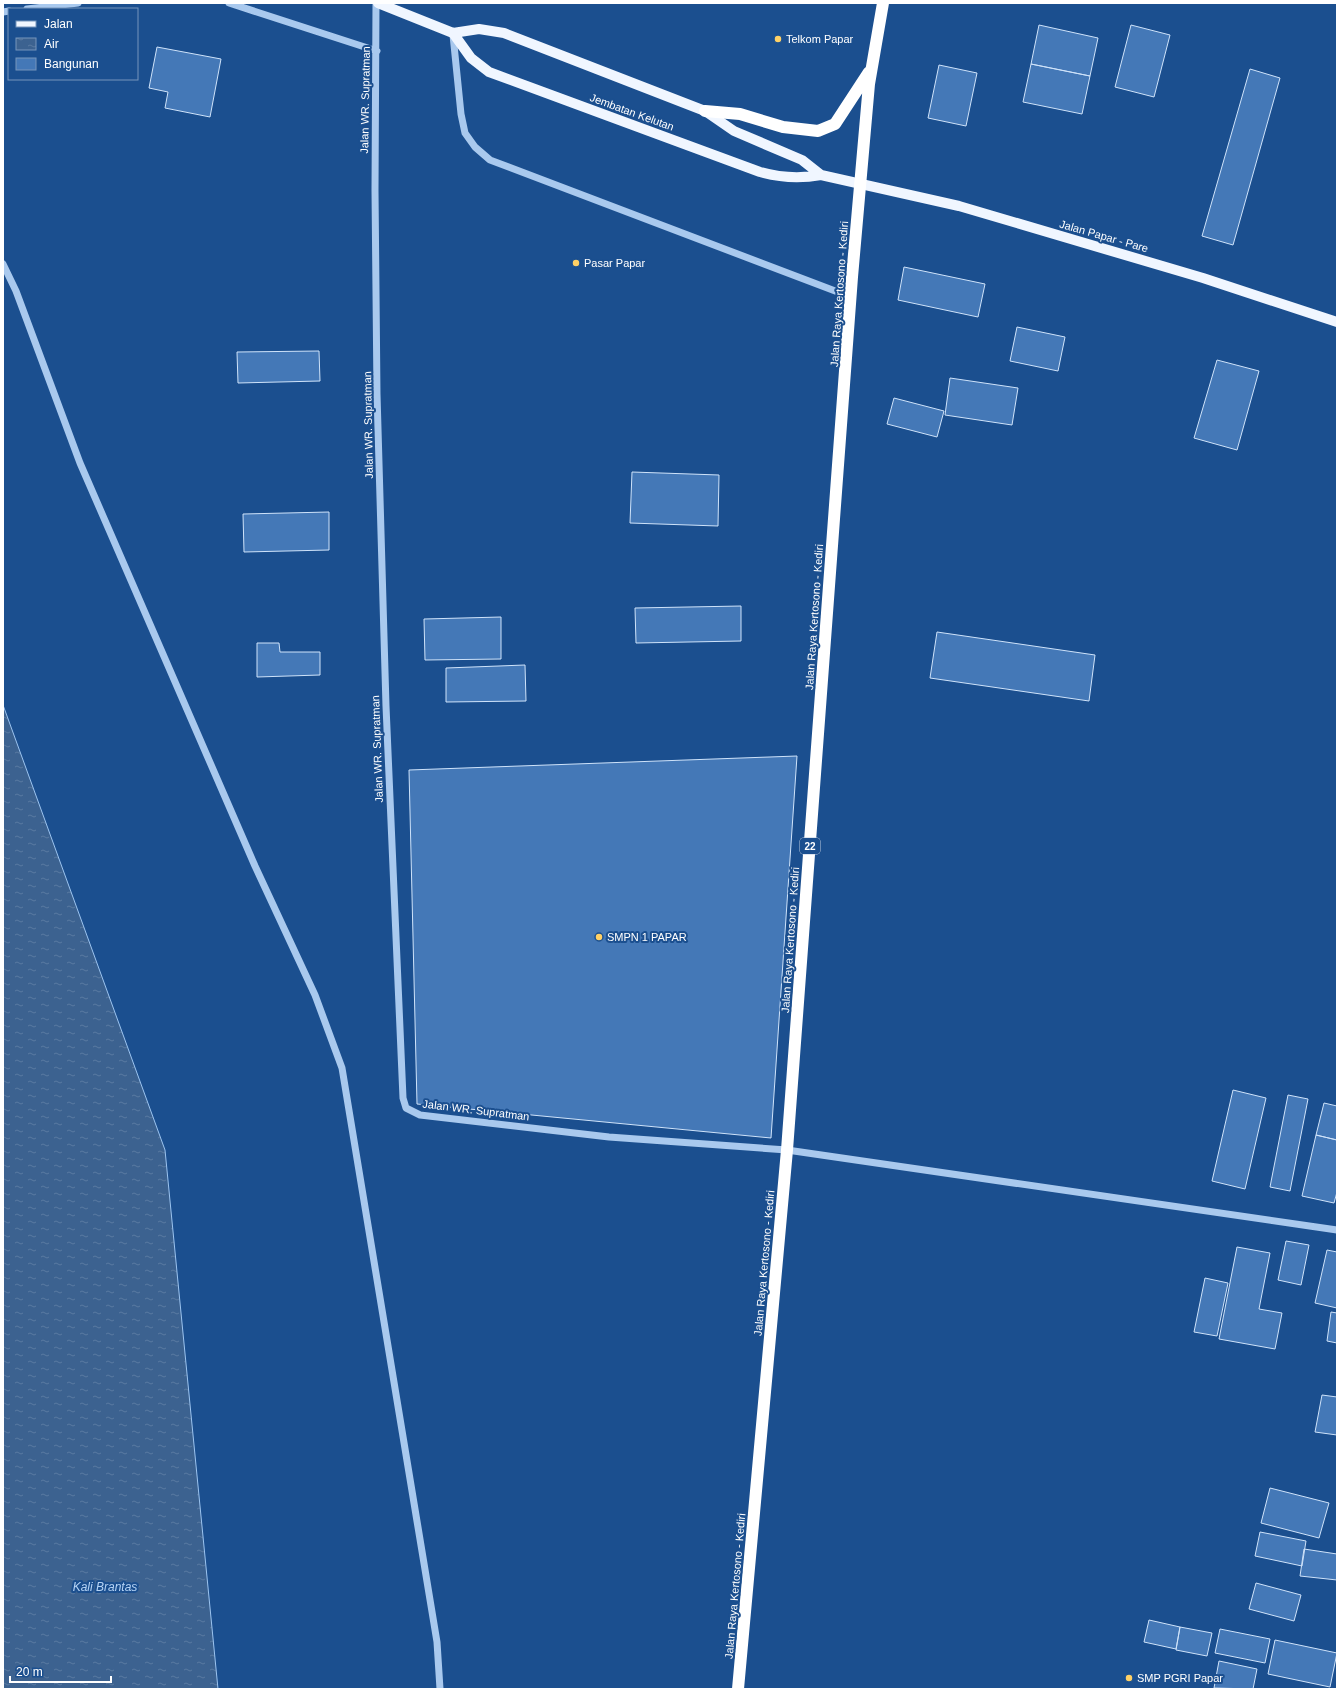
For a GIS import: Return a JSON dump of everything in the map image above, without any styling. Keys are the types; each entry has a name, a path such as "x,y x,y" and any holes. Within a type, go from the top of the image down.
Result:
{"highway":[{"name":"Jalan Raya Kertosono - Kediri","path":"738,1689 787,1150 860,185 871,70 883,3"},
{"path":"705,111 740,114 782,127 818,131 835,124 871,70"}],"main road":[{"path":"377,3 453,33"},
{"name":"Jembatan Kelutan","path":"821,175 805,178 780,178 760,172 489,72 471,58 453,33 479,29 504,33 705,111 734,131 788,152 802,160 821,175 860,185"},
{"name":"Jalan Papar - Pare","path":"860,185 959,206 1203,278 1337,322"}],"street":[{"path":"36,8 78,3"},
{"path":"229,3 377,50"},
{"name":"Jalan WR. Supratman","path":"377,3 375,190 378,418 387,721 403,1098 406,1108 420,1115 609,1137 787,1150"},
{"path":"453,33 461,114 465,133 475,147 490,160 851,297"},
{"path":"3,264 16,291 80,463 252,859 315,995 342,1068 437,1642 440,1689"},
{"path":"787,1150 1337,1230"}],"water":[{"name":"Kali Brantas","path":"3,705 165,1150 218,1689 3,1689"}],"building":[{"path":"1039,25 1098,38 1090,76 1031,64"},
{"path":"1131,25 1170,35 1154,97 1115,87"},
{"path":"157,47 221,59 210,117 165,108 168,92 149,88"},
{"path":"1031,64 1090,76 1082,114 1023,102"},
{"path":"939,65 977,73 966,126 928,118"},
{"path":"1250,69 1280,78 1233,245 1202,236"},
{"path":"904,267 985,284 978,317 898,300"},
{"path":"1017,327 1065,337 1058,371 1010,361"},
{"path":"319,351 320,381 238,383 237,352"},
{"path":"1217,360 1259,371 1237,450 1194,438"},
{"path":"950,378 1018,388 1012,425 945,415"},
{"path":"894,398 944,411 937,437 887,424"},
{"path":"632,472 719,475 718,526 630,523"},
{"path":"329,512 329,550 244,552 243,514"},
{"path":"741,606 741,641 636,643 635,608"},
{"path":"501,617 501,659 425,660 424,619"},
{"path":"937,632 1095,655 1089,701 930,678"},
{"path":"257,643 279,643 280,652 320,652 320,675 257,677"},
{"path":"525,665 526,701 446,702 446,668"},
{"name":"SMPN 1 PAPAR","path":"797,756 771,1138 417,1104 409,770"},
{"path":"1233,1090 1266,1098 1245,1189 1212,1181"},
{"path":"1288,1095 1308,1099 1290,1191 1270,1187"},
{"path":"1324,1103 1337,1106 1337,1140 1316,1135"},
{"path":"1316,1135 1337,1140 1337,1192 1334,1203 1302,1196"},
{"path":"1286,1241 1309,1245 1301,1285 1278,1280"},
{"path":"1237,1247 1270,1253 1259,1309 1282,1313 1275,1349 1219,1339"},
{"path":"1327,1250 1337,1252 1337,1308 1315,1303"},
{"path":"1205,1278 1228,1283 1217,1336 1194,1332"},
{"path":"1331,1312 1337,1313 1337,1343 1327,1341"},
{"path":"1322,1395 1337,1397 1337,1435 1315,1432"},
{"path":"1270,1488 1329,1503 1319,1538 1261,1523"},
{"path":"1260,1532 1306,1541 1302,1566 1255,1556"},
{"path":"1304,1549 1337,1554 1337,1580 1300,1576"},
{"path":"1256,1583 1301,1595 1294,1621 1249,1609"},
{"path":"1149,1620 1180,1627 1176,1649 1144,1642"},
{"path":"1180,1627 1212,1633 1207,1656 1176,1650"},
{"path":"1220,1629 1270,1639 1265,1663 1215,1653"},
{"path":"1275,1640 1337,1653 1330,1687 1268,1674"},
{"path":"1219,1661 1257,1669 1253,1689 1214,1688"}],"place":[{"name":"Telkom Papar","path":"778,39"},
{"name":"Pasar Papar","path":"576,263"},
{"name":"SMPN 1 PAPAR","path":"599,937"},
{"name":"SMP PGRI Papar","path":"1129,1678"}]}
